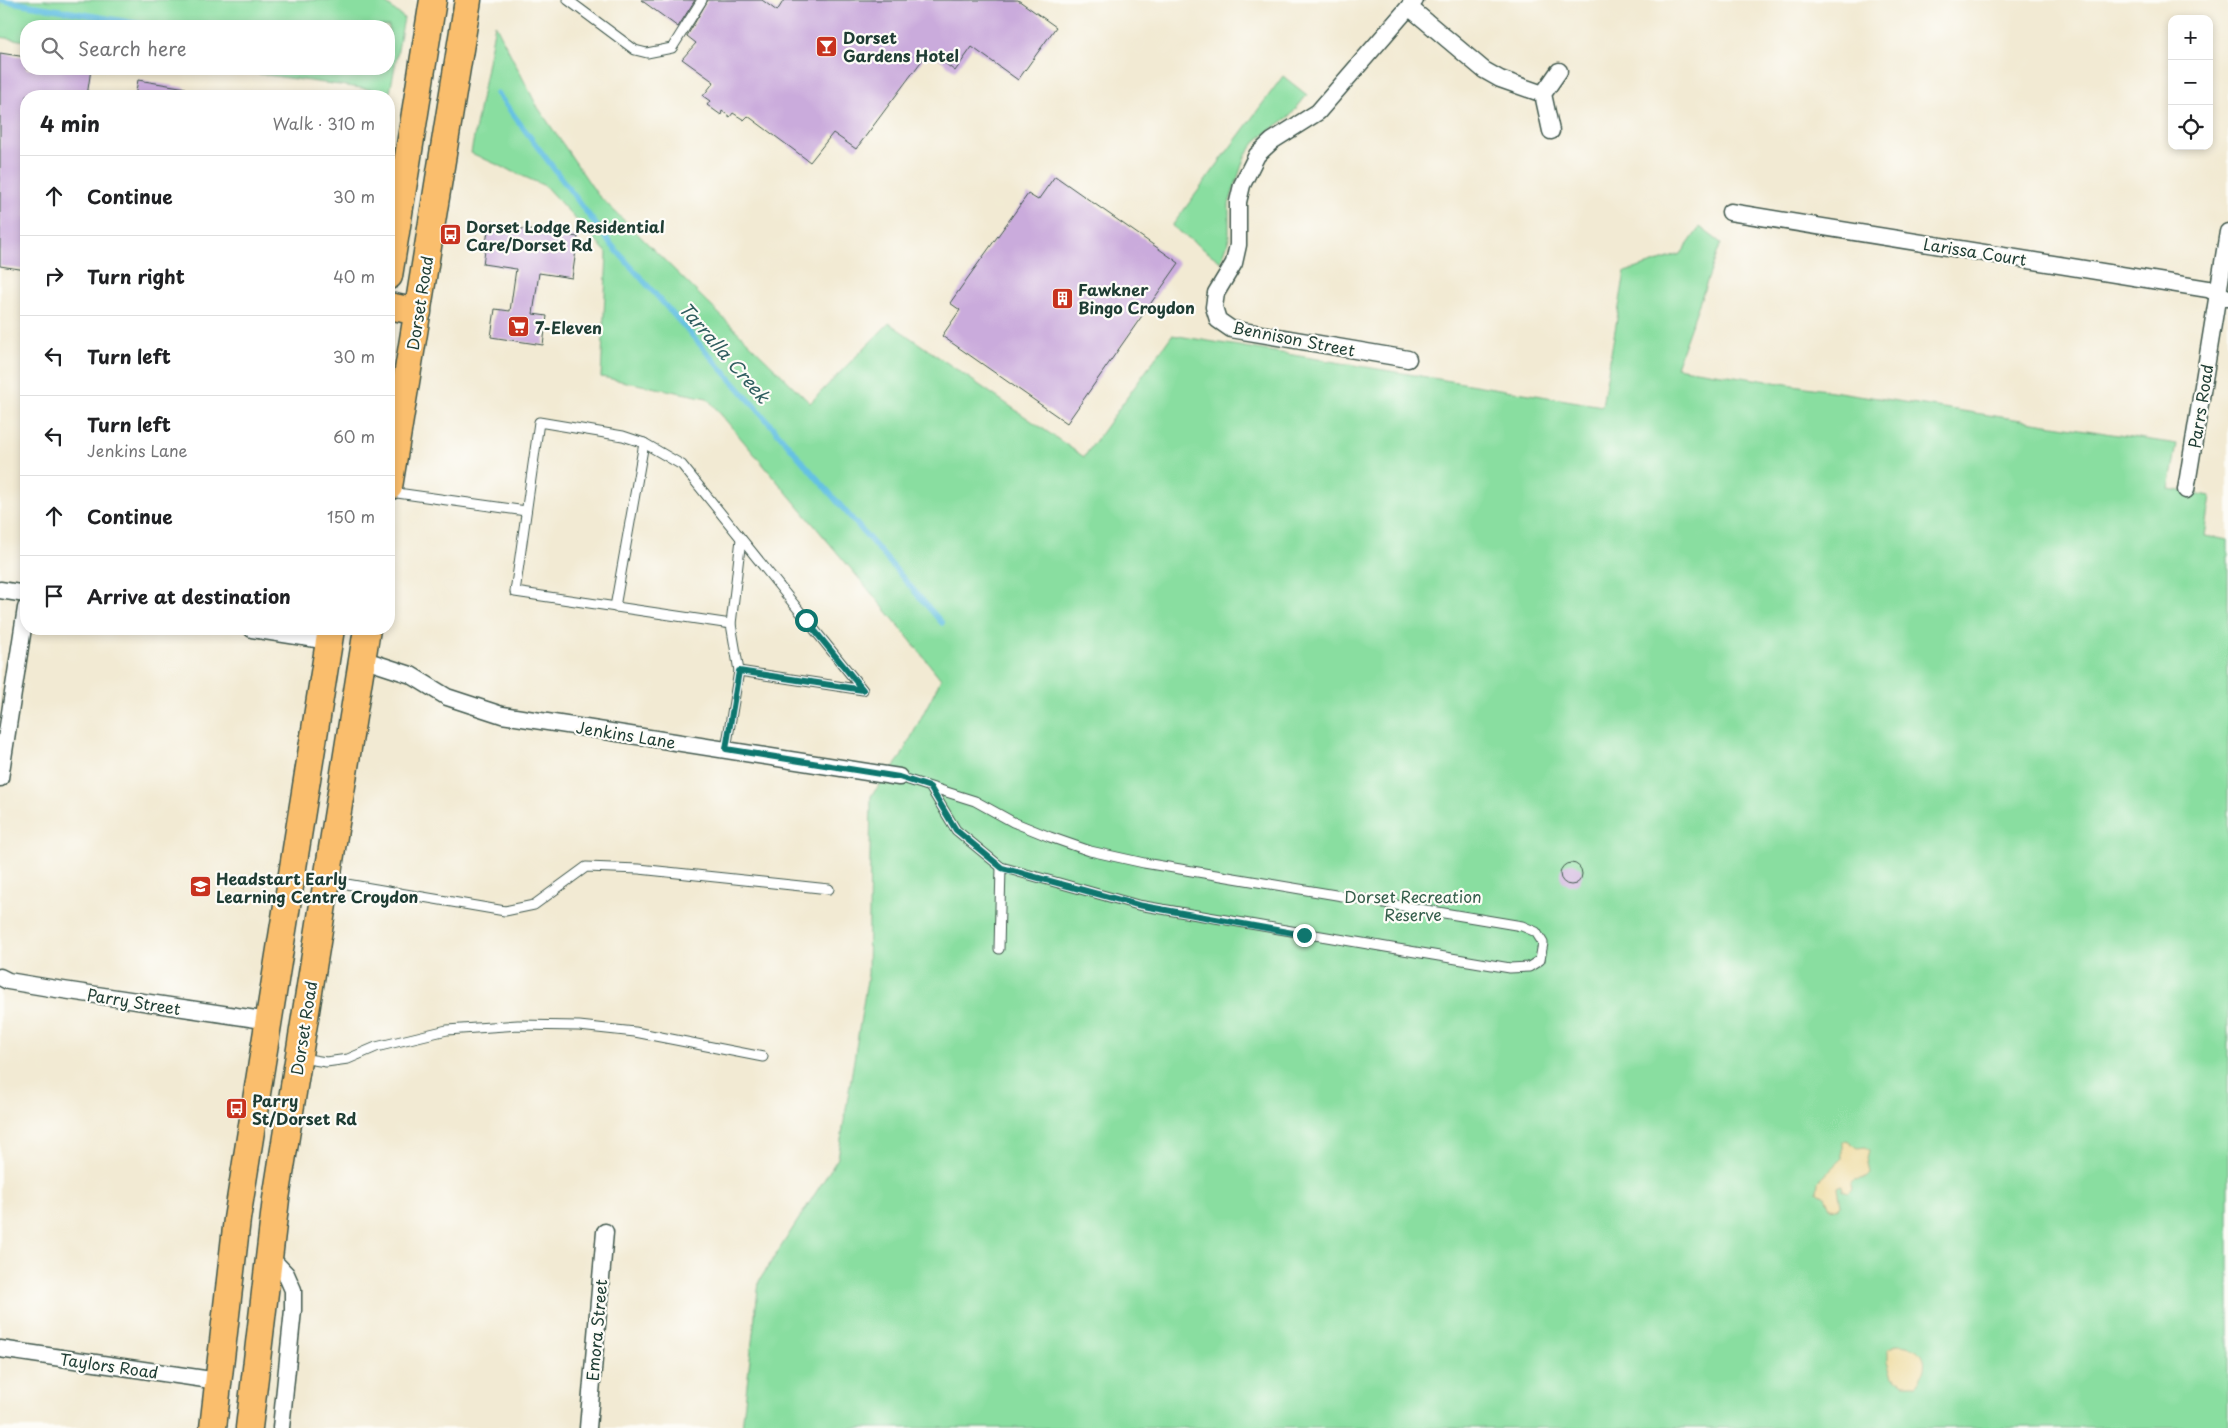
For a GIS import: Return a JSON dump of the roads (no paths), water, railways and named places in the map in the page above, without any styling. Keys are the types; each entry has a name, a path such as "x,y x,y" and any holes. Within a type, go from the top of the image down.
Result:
{"main road":[{"path":"395,238 433,0"},
{"name":"Dorset Road","path":"395,451 468,0"},
{"path":"395,307 418,312"},
{"path":"213,1428 237,1219 330,635 362,659"},
{"name":"Dorset Road","path":"249,1428 268,1255 366,635"},
{"path":"218,1381 253,1385"}],"street":[{"path":"1412,4 1484,70 1500,79 1543,94"},
{"name":"Bennison Street","path":"1408,359 1231,329 1218,320 1214,306 1216,293 1234,264 1238,245 1238,202 1242,185 1257,156 1272,141 1318,112 1412,4"},
{"path":"1551,131 1543,94 1559,71"},
{"name":"Larissa Court","path":"1730,212 2208,289 2223,296"},
{"name":"Parrs Road","path":"2186,490 2223,296 2228,232"},
{"path":"0,590 20,593"},
{"path":"0,778 22,635"},
{"name":"Jenkins Lane","path":"362,659 411,675 446,697 502,715 899,777"},
{"name":"Parry Street","path":"0,977 50,988 269,1022"},
{"name":"Emora Street","path":"588,1428 605,1232"},
{"path":"268,1255 286,1274 293,1290 293,1310 280,1428"},
{"name":"Taylors Road","path":"0,1349 218,1381"}],"lane":[{"path":"568,0 629,46 648,53 672,48 702,0"},
{"path":"731,624 515,592 539,422 623,436 644,443 682,465 863,690 739,671"},
{"path":"615,608 644,443"},
{"path":"395,493 526,511"},
{"path":"726,749 739,671 731,624 741,539"},
{"path":"899,777 976,801 1013,822 1090,851 1144,863 1522,926 1536,932 1544,943 1540,960 1529,967 1510,968 1138,905 1002,868 956,830 930,787"},
{"path":"326,880 505,911 534,905 586,868 640,869 829,889"},
{"path":"999,949 1002,868"},
{"path":"298,1058 326,1062 348,1059 376,1047 447,1030 518,1025 579,1026 635,1032 763,1057"}],"waterway":[{"name":"Tarralla Creek","path":"0,0 118,20"},
{"name":"Tarralla Creek","path":"497,93 609,242 758,410 942,623"}],"place":[{"name":"Dorset Gardens Hotel","path":"827,46"},
{"name":"Dorset Lodge Residential Care/Dorset Rd","path":"450,235"},
{"name":"Fawkner Bingo Croydon","path":"1062,298"},
{"name":"7-Eleven","path":"519,327"},
{"name":"Headstart Early Learning Centre Croydon","path":"200,887"},
{"name":"Parry St/Dorset Rd","path":"236,1109"}],"park label":[{"name":"Dorset Recreation Reserve","path":"1413,905"}]}
